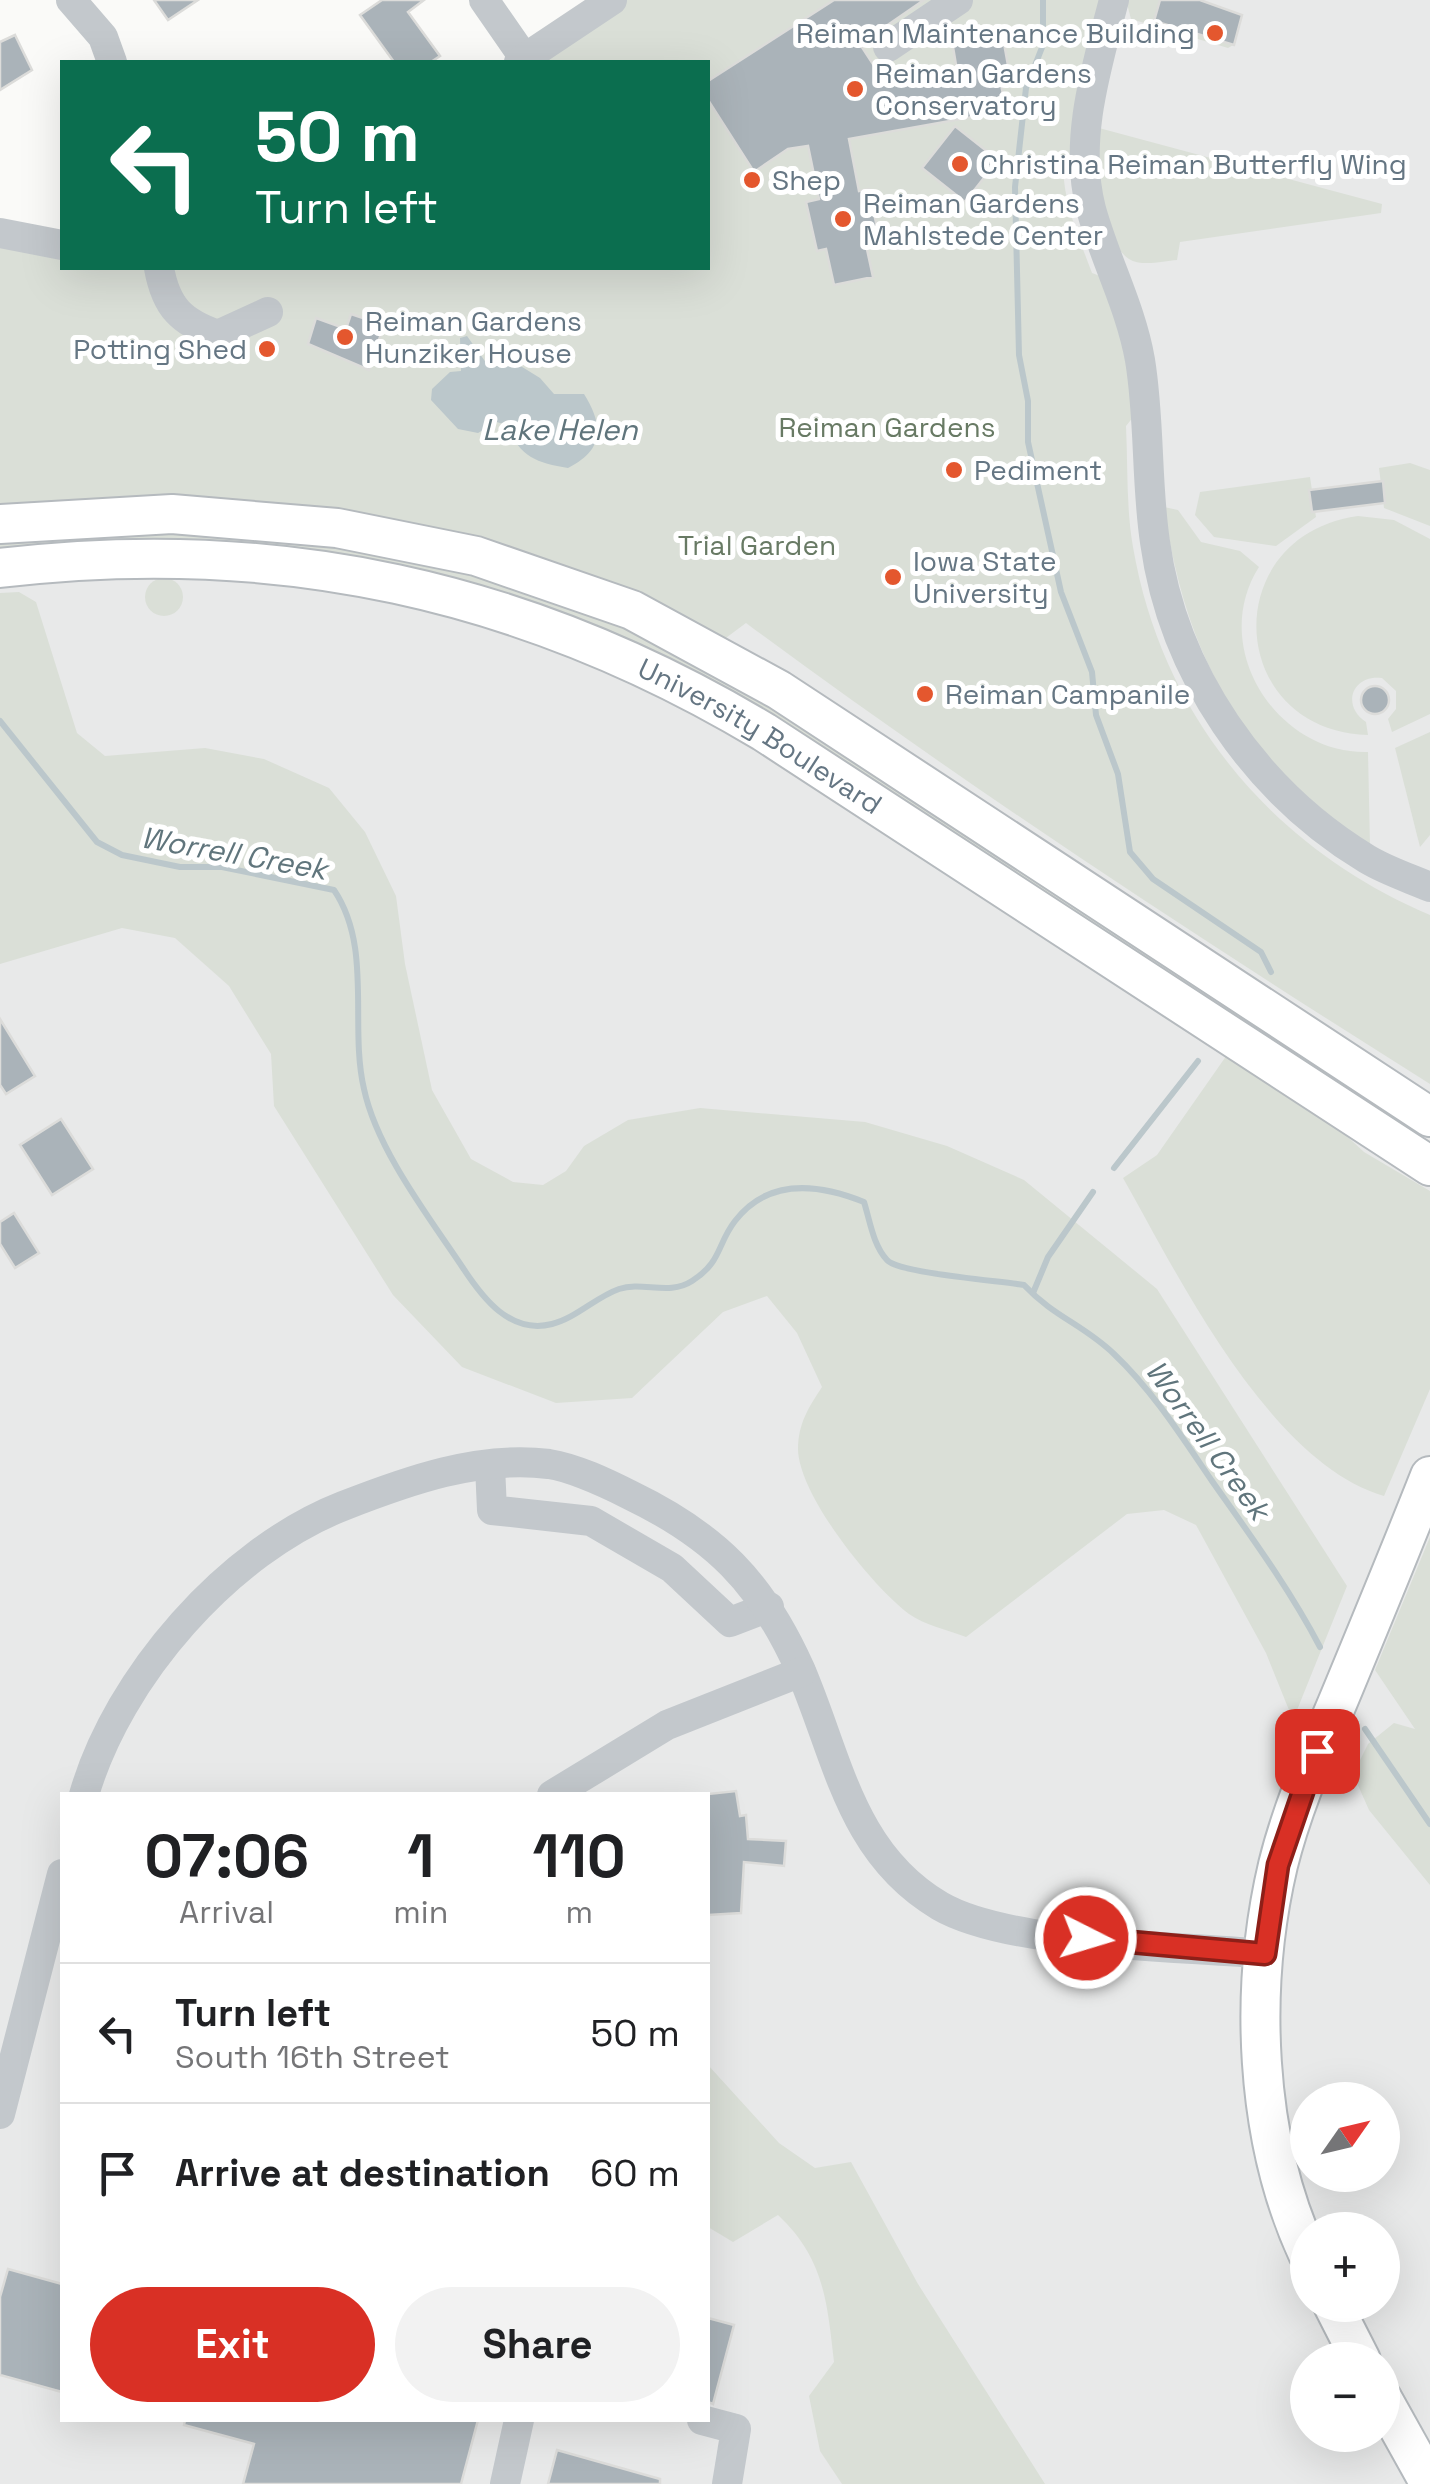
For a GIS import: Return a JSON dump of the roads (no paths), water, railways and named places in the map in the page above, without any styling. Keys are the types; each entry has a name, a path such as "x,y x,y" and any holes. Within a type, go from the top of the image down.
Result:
{"main road":[{"name":"University Boulevard","path":"0,524 172,514 337,528 476,556 632,610 779,690 1430,1117"},
{"name":"University Boulevard","path":"0,568 89,558 260,562 463,598 614,651 689,686 764,732 1430,1166"},
{"path":"1294,2212 1280,2169 1265,2089 1265,1954 1278,1865 1304,1785 1430,1476"},
{"path":"1400,2430 1430,2484"}],"street":[{"path":"71,0 103,37 111,60"},
{"path":"484,0 521,60"},
{"path":"523,60 612,0"},
{"path":"888,47 958,0"},
{"path":"1114,0 1085,144 1090,205 1139,354 1159,569 1187,652 1224,723 1291,802 1371,862 1430,886"},
{"path":"0,233 60,245"},
{"path":"160,270 174,312 193,326 218,335 268,312"},
{"path":"85,1792 116,1719 149,1666 187,1619 231,1578 324,1514 442,1472 550,1464 610,1485 702,1534 770,1606 801,1672 822,1738 861,1827 898,1872 941,1906 989,1924 1037,1933 1265,1954"},
{"path":"490,1466 492,1510 591,1521 672,1568 730,1622 770,1606"},
{"path":"557,1792 667,1725 801,1672"},
{"path":"0,2114 9,2047 58,1911"},
{"path":"505,2484 519,2422"},
{"path":"710,2422 736,2429 727,2484"}],"water":[{"name":"Lake Helen","path":"467,336 487,364 506,357 540,378 554,394 584,394 595,417 597,436 580,461 568,468 539,461 518,445 509,426 497,422 478,433 458,429 431,400 432,389 450,372 461,371 460,338"}],"waterway":[{"path":"1043,0 1043,45 1026,88 1015,187 1019,355 1028,401 1028,442 1061,592 1092,672 1096,715 1118,774 1130,852 1153,879 1261,952 1271,972"},
{"name":"Worrell Creek","path":"0,721 97,842 122,855 180,867 222,867 334,890 353,937 360,1064 380,1136 420,1205 471,1279 488,1301 510,1319 537,1326 552,1324 619,1289 665,1288 692,1281 709,1267 729,1229 748,1207 778,1191 811,1188 864,1202 875,1240 882,1254 895,1265 1024,1285 1114,1354 1178,1431 1282,1583 1320,1647"},
{"path":"1114,1168 1198,1061"},
{"path":"1033,1293 1048,1257 1093,1192"},
{"name":"Worrell Creek","path":"1365,1729 1430,1824"}],"place":[{"name":"Reiman Maintenance Building","path":"1215,33"},
{"name":"Reiman Gardens Conservatory","path":"855,89"},
{"name":"Christina Reiman Butterfly Wing","path":"960,164"},
{"name":"Shep","path":"752,180"},
{"name":"Reiman Gardens Mahlstede Center","path":"843,219"},
{"name":"Reiman Gardens Hunziker House","path":"345,337"},
{"name":"Potting Shed","path":"267,349"},
{"name":"Pediment","path":"954,470"},
{"name":"Iowa State University","path":"893,577"},
{"name":"Reiman Campanile","path":"925,694"}],"park label":[{"name":"Reiman Gardens","path":"887,427"},
{"name":"Trial Garden","path":"757,545"}]}
